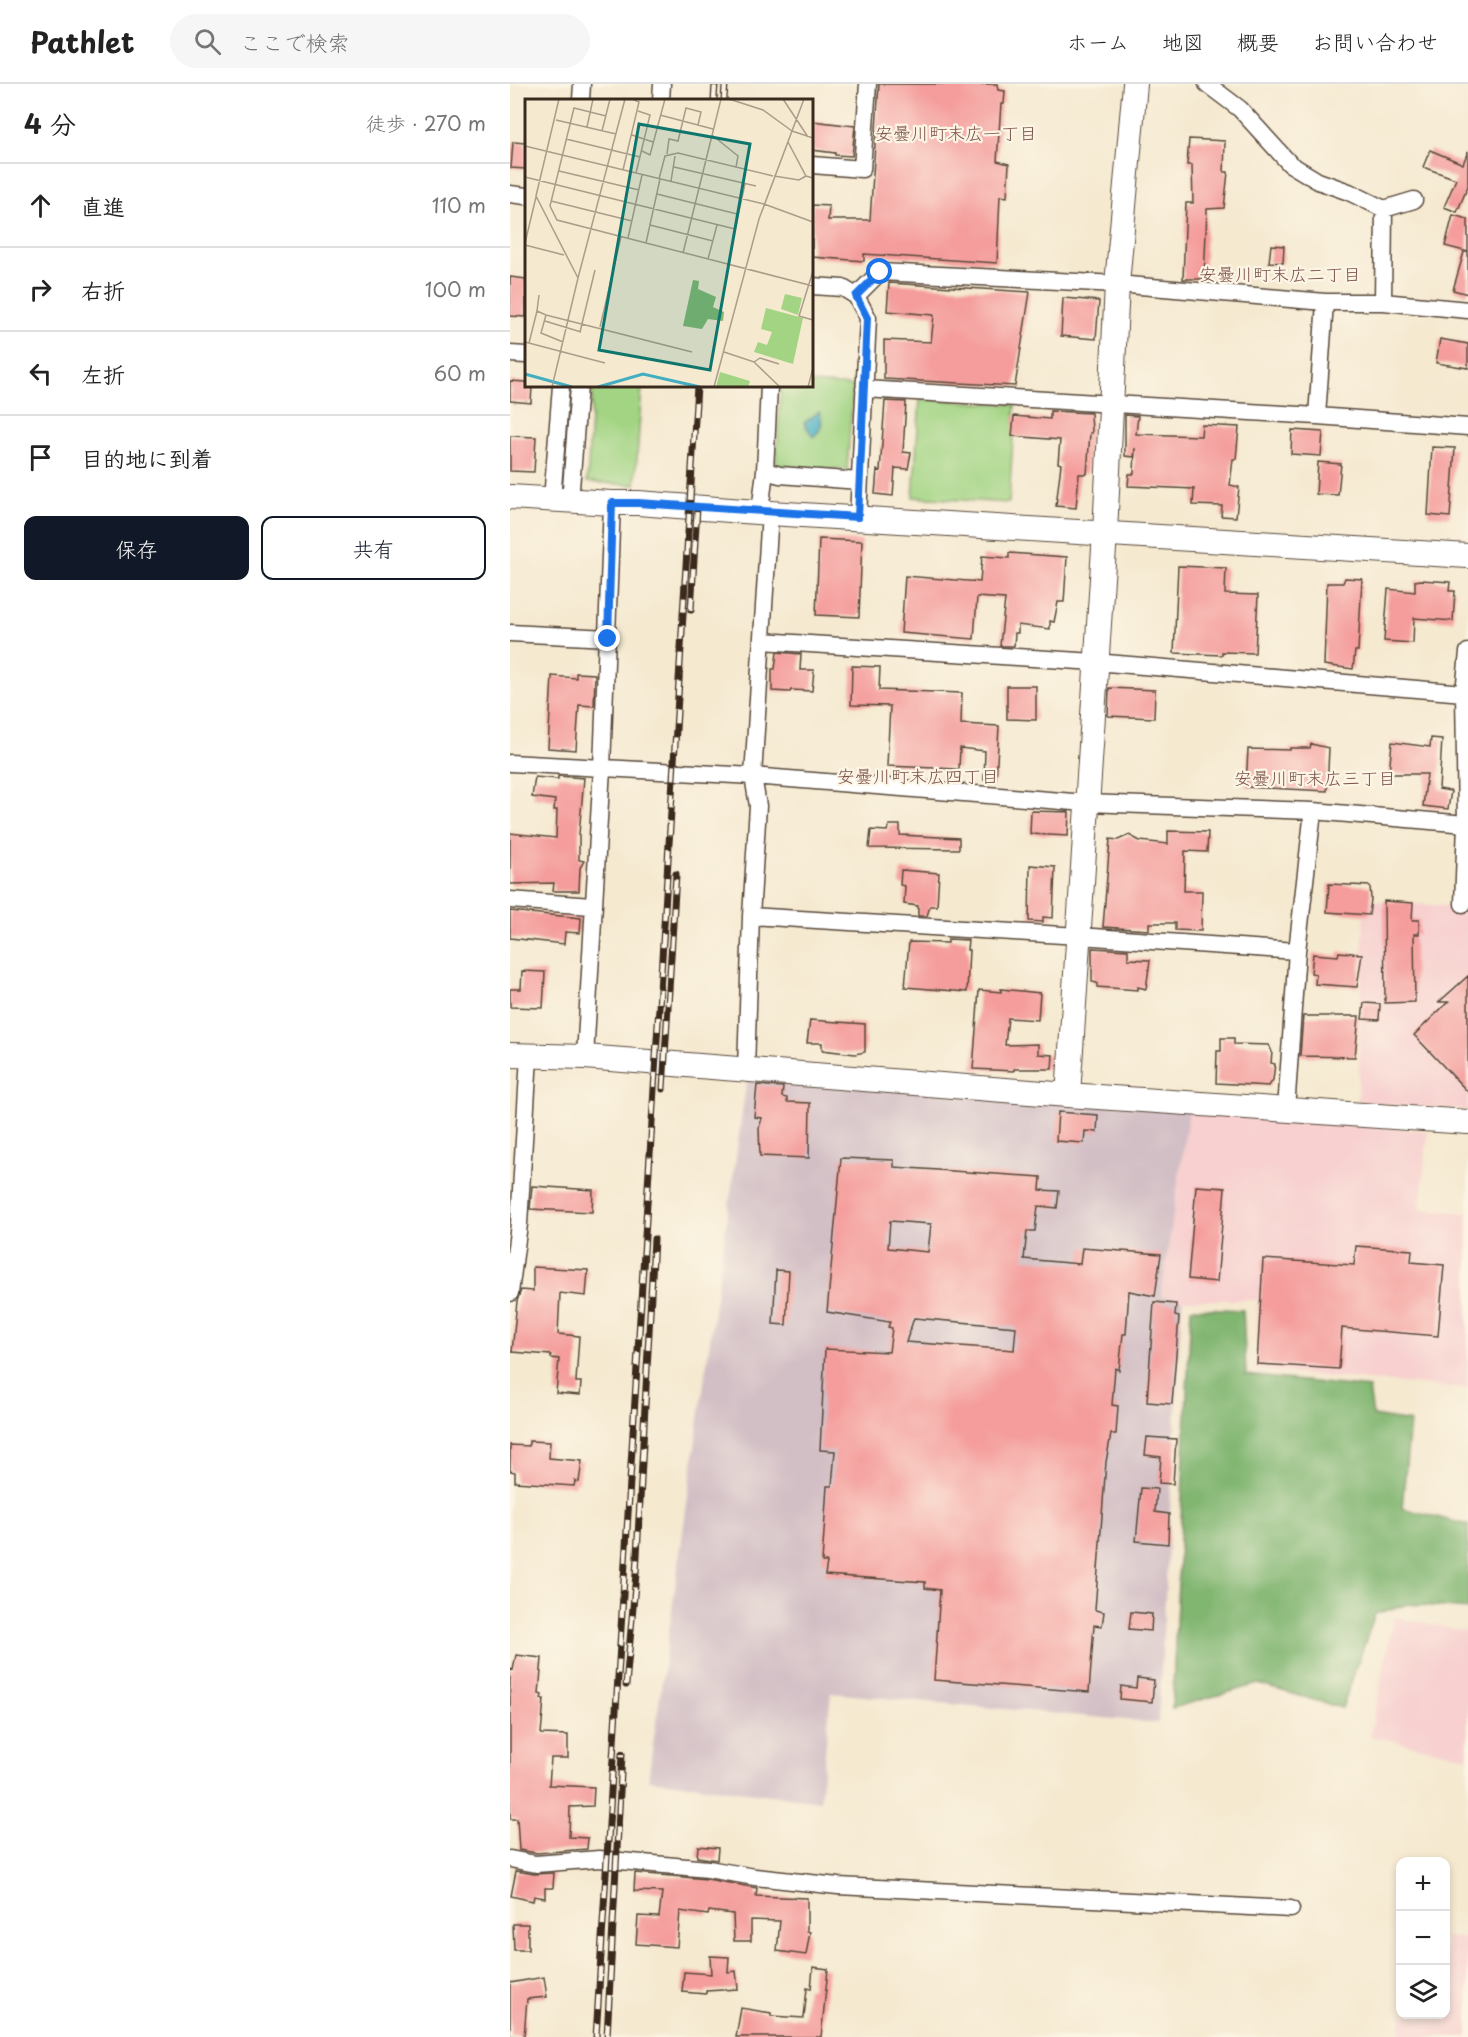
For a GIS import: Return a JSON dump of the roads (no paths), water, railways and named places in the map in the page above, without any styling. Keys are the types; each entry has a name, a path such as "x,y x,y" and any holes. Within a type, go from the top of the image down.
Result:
{"street":[{"path":"581,99 582,84"},
{"path":"661,99 662,84"},
{"path":"813,165 862,169 868,84"},
{"path":"1068,1095 1105,533 1118,284 1135,84"},
{"path":"1208,84 1240,109 1290,164 1318,181 1349,192 1384,209 1414,200"},
{"path":"510,194 525,196"},
{"path":"1383,302 1384,209"},
{"path":"856,296 880,272 1118,284 1324,302 1383,302 1468,310"},
{"path":"813,286 843,288 856,296 867,318 858,517"},
{"path":"1317,416 1324,302"},
{"path":"510,354 525,355"},
{"path":"561,387 561,500"},
{"path":"561,500 579,387"},
{"path":"746,1069 751,916 758,806 753,776 762,641 769,387"},
{"path":"864,389 1468,427"},
{"path":"765,471 780,476 859,481"},
{"path":"510,497 638,503 1468,556"},
{"path":"585,1057 592,906 602,768 612,503"},
{"path":"510,633 608,639"},
{"path":"762,641 1095,662 1464,693"},
{"path":"1463,904 1466,824 1464,693 1468,652"},
{"path":"510,763 753,776 1086,803 1313,811 1466,824"},
{"path":"1286,1110 1297,951 1313,811"},
{"path":"510,900 592,906"},
{"path":"751,916 1297,951"},
{"path":"510,1293 519,1224 520,1056 585,1057 1068,1095 1468,1122"},
{"path":"510,1859 536,1864 599,1859 708,1869 755,1877 838,1886 1290,1909"}],"water":[{"path":"819,412 821,426 813,437 804,423"}],"railway":[{"path":"714,99 715,84"},
{"path":"724,99 725,84"},
{"path":"596,2037 697,387"},
{"path":"691,610 697,508"},
{"path":"663,1089 676,874"},
{"path":"626,1685 636,1574 654,1239"},
{"path":"607,2037 622,1754"}],"district":[{"name":"安曇川町末広一丁目","path":"956,134"},
{"name":"安曇川町末広二丁目","path":"1280,275"},
{"name":"安曇川町末広四丁目","path":"918,777"},
{"name":"安曇川町末広三丁目","path":"1315,779"}]}
